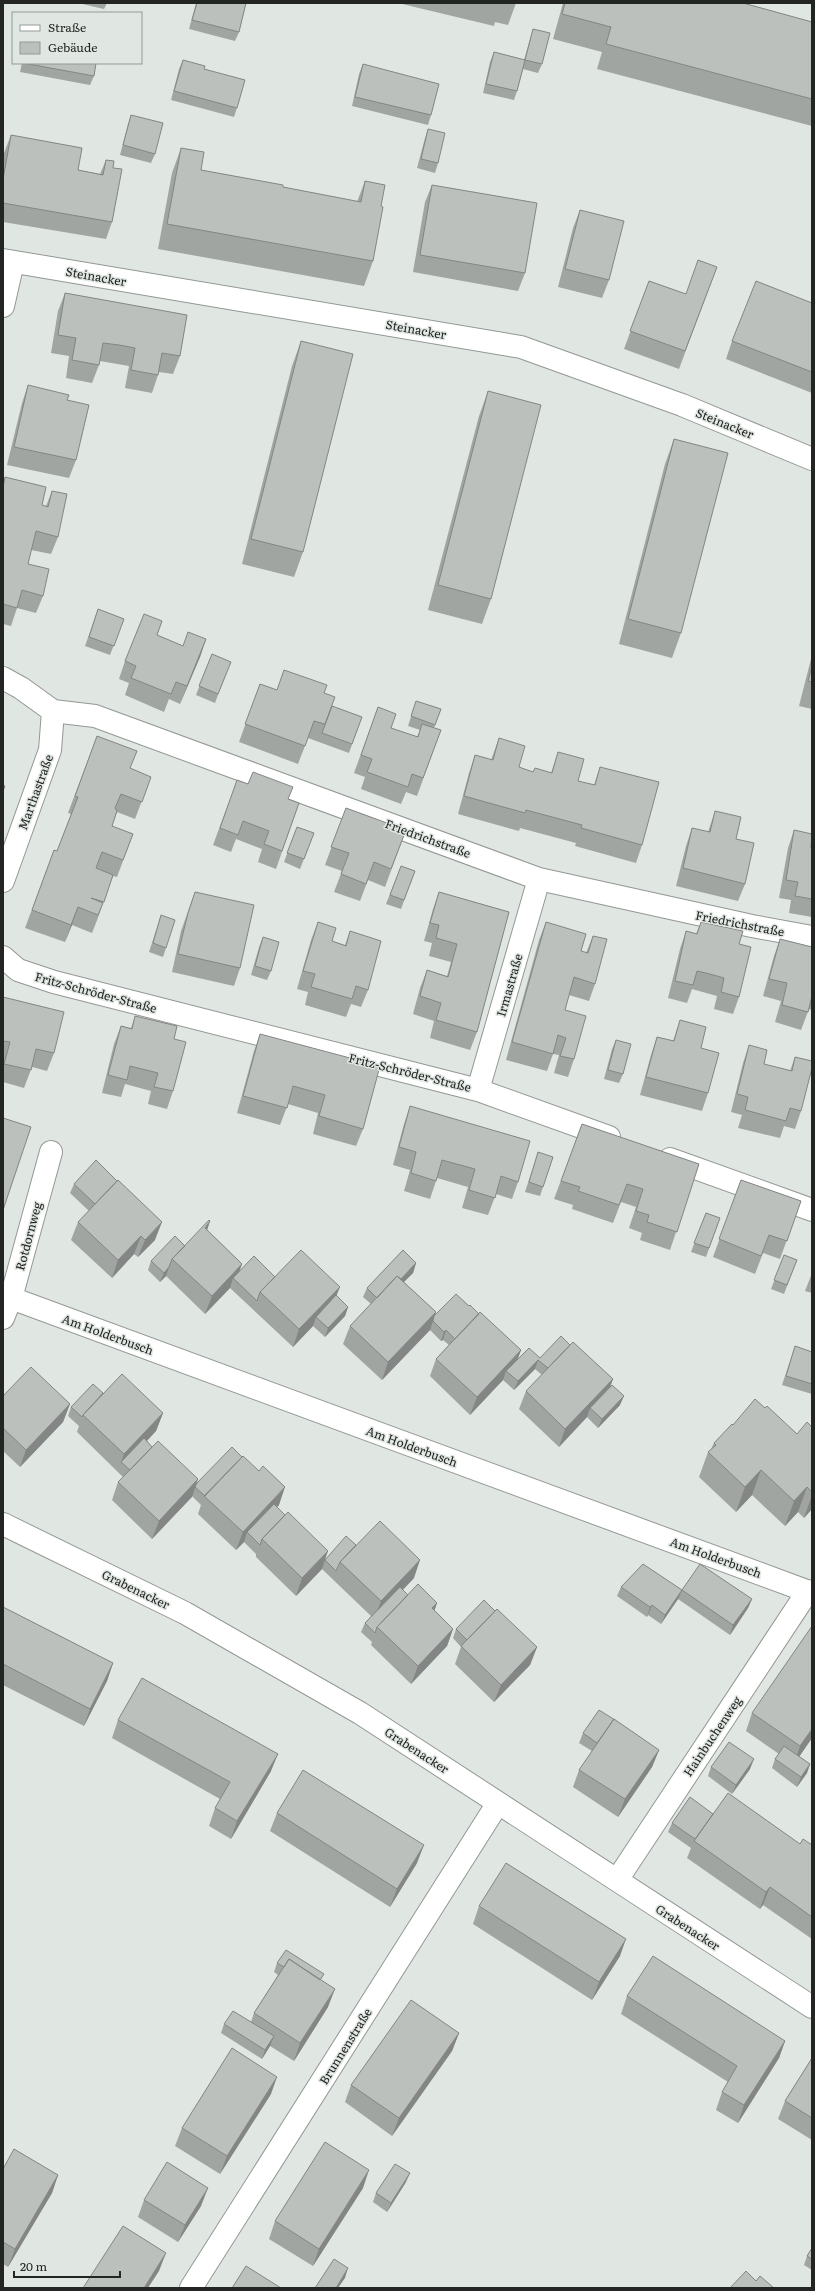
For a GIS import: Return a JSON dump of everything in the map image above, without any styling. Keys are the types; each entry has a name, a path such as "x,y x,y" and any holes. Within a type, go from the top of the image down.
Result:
{"street":[{"path":"3,306 8,261"},
{"name":"Steinacker","path":"8,261 521,347 682,405 812,458"},
{"path":"3,678 21,688 53,711"},
{"name":"Friedrichstraße","path":"53,711 95,716 539,879 744,925 812,937"},
{"name":"Marthastraße","path":"3,881 50,750 53,711"},
{"name":"Irmastraße","path":"478,1090 539,879"},
{"name":"Fritz-Schröder-Straße","path":"3,957 18,970 54,982 478,1090 627,1143"},
{"path":"649,1151 812,1210"},
{"name":"Rotdornweg","path":"7,1308 51,1152"},
{"name":"Am Holderbusch","path":"7,1308 810,1592"},
{"name":"Grabenacker","path":"3,1524 205,1625 360,1713 812,2007"},
{"name":"Hainbuchenweg","path":"617,1880 810,1592"},
{"name":"Brunnenstraße","path":"191,2288 498,1803"}],"building":[{"path":"197,3 246,3 239,32 192,20"},
{"path":"565,3 743,3 812,22 812,99 606,44 611,27 562,14"},
{"path":"533,29 550,33 542,64 525,60"},
{"path":"494,52 525,60 517,91 486,84"},
{"path":"183,60 205,66 204,69 245,80 237,108 174,91"},
{"path":"28,64 96,64 94,76"},
{"path":"363,64 439,84 431,115 355,97"},
{"path":"131,115 163,123 155,154 123,145"},
{"path":"428,129 445,133 438,163 421,159"},
{"path":"11,135 82,148 78,170 103,175 106,160 114,161 113,168 122,169 112,222 3,203 3,179"},
{"path":"181,148 204,152 201,170 283,185 283,187 361,202 365,181 385,185 381,206 383,207 373,261 167,224"},
{"path":"432,185 537,203 525,273 420,255"},
{"path":"580,210 624,221 609,280 565,269"},
{"path":"698,260 717,267 685,351 630,331 649,281 686,294"},
{"path":"756,281 812,303 812,372 732,341"},
{"path":"65,293 187,315 180,356 162,353 158,375 131,370 135,348 119,345 103,343 99,365 72,360 76,338 58,335"},
{"path":"301,341 353,354 303,552 251,539"},
{"path":"28,385 69,395 67,400 89,405 76,460 14,447"},
{"path":"488,391 541,405 491,599 438,585"},
{"path":"674,439 728,453 681,633 628,619"},
{"path":"5,477 46,487 42,505 48,507 52,491 67,494 58,537 36,531 28,564 49,569 43,596 22,590 17,608 3,604 3,487"},
{"path":"98,609 124,619 114,646 89,637"},
{"path":"144,614 162,621 157,635 183,646 188,632 206,639 187,686 176,682 171,694 131,678 136,666 125,661"},
{"path":"212,654 231,662 218,694 199,686"},
{"path":"812,666 812,682 808,681"},
{"path":"284,670 327,685 324,693 335,697 325,724 314,721 305,746 245,724 260,684 277,690"},
{"path":"416,701 441,709 435,725 411,716"},
{"path":"332,706 362,717 352,744 322,733"},
{"path":"378,707 396,714 391,728 418,737 422,724 441,730 423,778 412,774 408,787 367,772 372,759 361,755"},
{"path":"97,736 137,751 130,768 151,777 142,802 121,794 115,808 117,811 112,826 133,834 123,860 102,852 96,868 113,875 104,902 91,898 103,903 98,915 78,907 71,925 32,910 54,850 57,851 78,797 75,796"},
{"path":"499,738 525,746 519,767 533,772 535,768 552,773 558,752 584,759 578,781 595,785 600,767 659,782 642,845 581,828 582,825 526,810 525,813 464,796 475,755 493,760"},
{"path":"253,772 293,787 288,799 299,803 282,851 264,844 269,831 243,821 238,835 220,828 237,780 248,784"},
{"path":"346,808 406,830 391,869 374,862 366,884 341,874 349,853 331,847"},
{"path":"715,811 741,817 736,839 754,843 745,884 683,868 692,828 710,832"},
{"path":"297,827 314,833 304,859 287,853"},
{"path":"794,830 812,834 812,899 795,896 798,882 786,880"},
{"path":"401,866 415,871 404,900 390,895"},
{"path":"195,892 254,905 240,968 178,954"},
{"path":"439,892 509,912 477,1032 436,1020 441,1003 420,996 427,970 448,977 457,944 436,938 439,925 430,923"},
{"path":"161,915 175,920 166,948 153,943"},
{"path":"318,922 336,928 332,941 346,946 350,931 381,941 368,990 356,986 352,999 311,987 315,974 303,971"},
{"path":"546,922 586,934 581,951 588,953 593,936 607,939 595,984 574,977 565,1010 586,1016 574,1059 560,1056 566,1038 558,1035 553,1054 512,1042"},
{"path":"701,922 743,931 739,944 751,947 739,997 721,992 724,978 710,974 697,971 693,985 675,981 686,931 697,934"},
{"path":"263,937 279,942 271,971 255,966"},
{"path":"780,939 812,947 812,996 808,1012 782,1005 787,983 769,979"},
{"path":"3,997 64,1012 54,1053 36,1049 31,1070 4,1064 10,1042 3,1041"},
{"path":"135,1016 177,1026 174,1039 186,1042 173,1091 154,1087 158,1073 130,1066 127,1080 108,1075 121,1026 132,1029"},
{"path":"680,1020 706,1027 701,1048 719,1053 708,1093 646,1077 657,1037 674,1041"},
{"path":"260,1034 380,1066 363,1129 319,1116 325,1095 293,1086 287,1108 243,1096"},
{"path":"616,1040 631,1044 623,1074 608,1070"},
{"path":"749,1045 767,1050 764,1064 792,1071 795,1057 812,1061 812,1068 801,1111 790,1108 786,1121 745,1110 748,1097 737,1094"},
{"path":"410,1106 530,1141 518,1182 501,1176 495,1198 469,1190 475,1169 442,1160 436,1181 411,1173 416,1152 399,1147"},
{"path":"3,1118 31,1127 3,1210"},
{"path":"582,1124 699,1164 677,1232 647,1222 649,1215 636,1211 643,1189 627,1184 619,1205 578,1191 580,1187 561,1181"},
{"path":"538,1152 553,1157 543,1187 529,1182"},
{"path":"96,1160 117,1181 95,1204 74,1184"},
{"path":"118,1180 162,1222 145,1240 141,1236 118,1260 78,1222"},
{"path":"741,1180 801,1201 787,1241 769,1235 761,1256 719,1239"},
{"path":"706,1213 720,1218 709,1248 694,1243"},
{"path":"209,1220 210,1221 205,1228 242,1264 212,1296 172,1259"},
{"path":"175,1236 185,1246 172,1259 169,1267 164,1273 151,1261"},
{"path":"301,1250 340,1287 299,1329 260,1292"},
{"path":"403,1250 416,1263 401,1279 397,1276 377,1298 367,1288"},
{"path":"784,1255 797,1260 787,1285 774,1280"},
{"path":"254,1256 275,1277 260,1292 257,1301 233,1278"},
{"path":"397,1276 436,1312 388,1362 350,1326"},
{"path":"456,1294 479,1314 455,1339 446,1330 444,1332 433,1321 434,1316"},
{"path":"336,1295 348,1307 328,1328 316,1317"},
{"path":"480,1312 521,1350 477,1397 436,1359"},
{"path":"561,1336 570,1345 548,1368 538,1360 518,1381 506,1371 529,1348 540,1358"},
{"path":"573,1342 613,1379 565,1429 526,1391"},
{"path":"795,1346 812,1352 812,1384 786,1376"},
{"path":"31,1367 70,1404 26,1450 3,1428 3,1396"},
{"path":"122,1374 163,1413 124,1454 83,1415"},
{"path":"93,1384 103,1393 82,1417 71,1407"},
{"path":"612,1385 624,1396 602,1419 590,1408"},
{"path":"755,1399 765,1408 767,1406 797,1434 807,1422 812,1427 812,1492 807,1487 794,1501 761,1470 745,1487 708,1452 716,1445 714,1443 732,1424 733,1425"},
{"path":"144,1438 152,1447 130,1470 121,1462"},
{"path":"158,1441 198,1479 159,1521 118,1482"},
{"path":"232,1447 242,1457 205,1496 195,1487 197,1483"},
{"path":"243,1456 259,1471 263,1466 285,1487 243,1532 204,1496"},
{"path":"274,1504 285,1515 262,1539 260,1545 247,1532"},
{"path":"288,1512 328,1551 302,1578 262,1539"},
{"path":"380,1521 420,1560 381,1601 340,1562"},
{"path":"346,1536 356,1545 340,1562 336,1571 325,1560"},
{"path":"643,1564 682,1590 665,1615 652,1605 650,1607 621,1587"},
{"path":"700,1564 752,1599 733,1625 682,1590"},
{"path":"418,1584 437,1603 432,1608 453,1629 418,1666 377,1627"},
{"path":"400,1587 408,1595 377,1627 375,1633 365,1623"},
{"path":"484,1600 495,1611 467,1640 456,1629"},
{"path":"3,1607 113,1663 90,1709 3,1664"},
{"path":"497,1609 537,1647 501,1685 461,1646"},
{"path":"812,1626 812,1729 800,1746 752,1713"},
{"path":"142,1678 278,1754 237,1821 215,1808 230,1782 118,1720"},
{"path":"599,1710 614,1719 597,1743 583,1733"},
{"path":"614,1719 659,1750 625,1799 579,1770"},
{"path":"729,1742 754,1759 736,1785 711,1767"},
{"path":"784,1746 810,1764 801,1777 775,1759"},
{"path":"303,1770 424,1845 397,1889 277,1813"},
{"path":"728,1793 800,1844 803,1839 812,1845 812,1917 770,1887 766,1892 694,1841"},
{"path":"690,1797 713,1814 695,1839 672,1823"},
{"path":"506,1863 626,1939 599,1982 479,1906"},
{"path":"286,1950 324,1974 320,1980 289,1959 284,1967 277,1963"},
{"path":"653,1956 785,2041 744,2105 722,2092 737,2066 627,1996"},
{"path":"289,1959 335,1989 300,2043 254,2013"},
{"path":"411,2000 459,2033 399,2118 351,2085"},
{"path":"233,2011 274,2036 265,2050 224,2024"},
{"path":"232,2048 277,2077 227,2156 182,2128"},
{"path":"812,2058 812,2118 785,2101"},
{"path":"325,2142 369,2170 319,2249 275,2221"},
{"path":"14,2149 58,2175 15,2249 3,2242 3,2169"},
{"path":"167,2162 208,2188 185,2225 144,2200"},
{"path":"395,2164 410,2173 391,2203 376,2193"},
{"path":"123,2226 166,2253 144,2288 83,2288"},
{"path":"812,2248 812,2259 807,2256"},
{"path":"334,2259 348,2268 336,2288 315,2288"},
{"path":"246,2266 281,2288 232,2288"},
{"path":"746,2271 756,2281 760,2276 774,2288 730,2288"}]}
